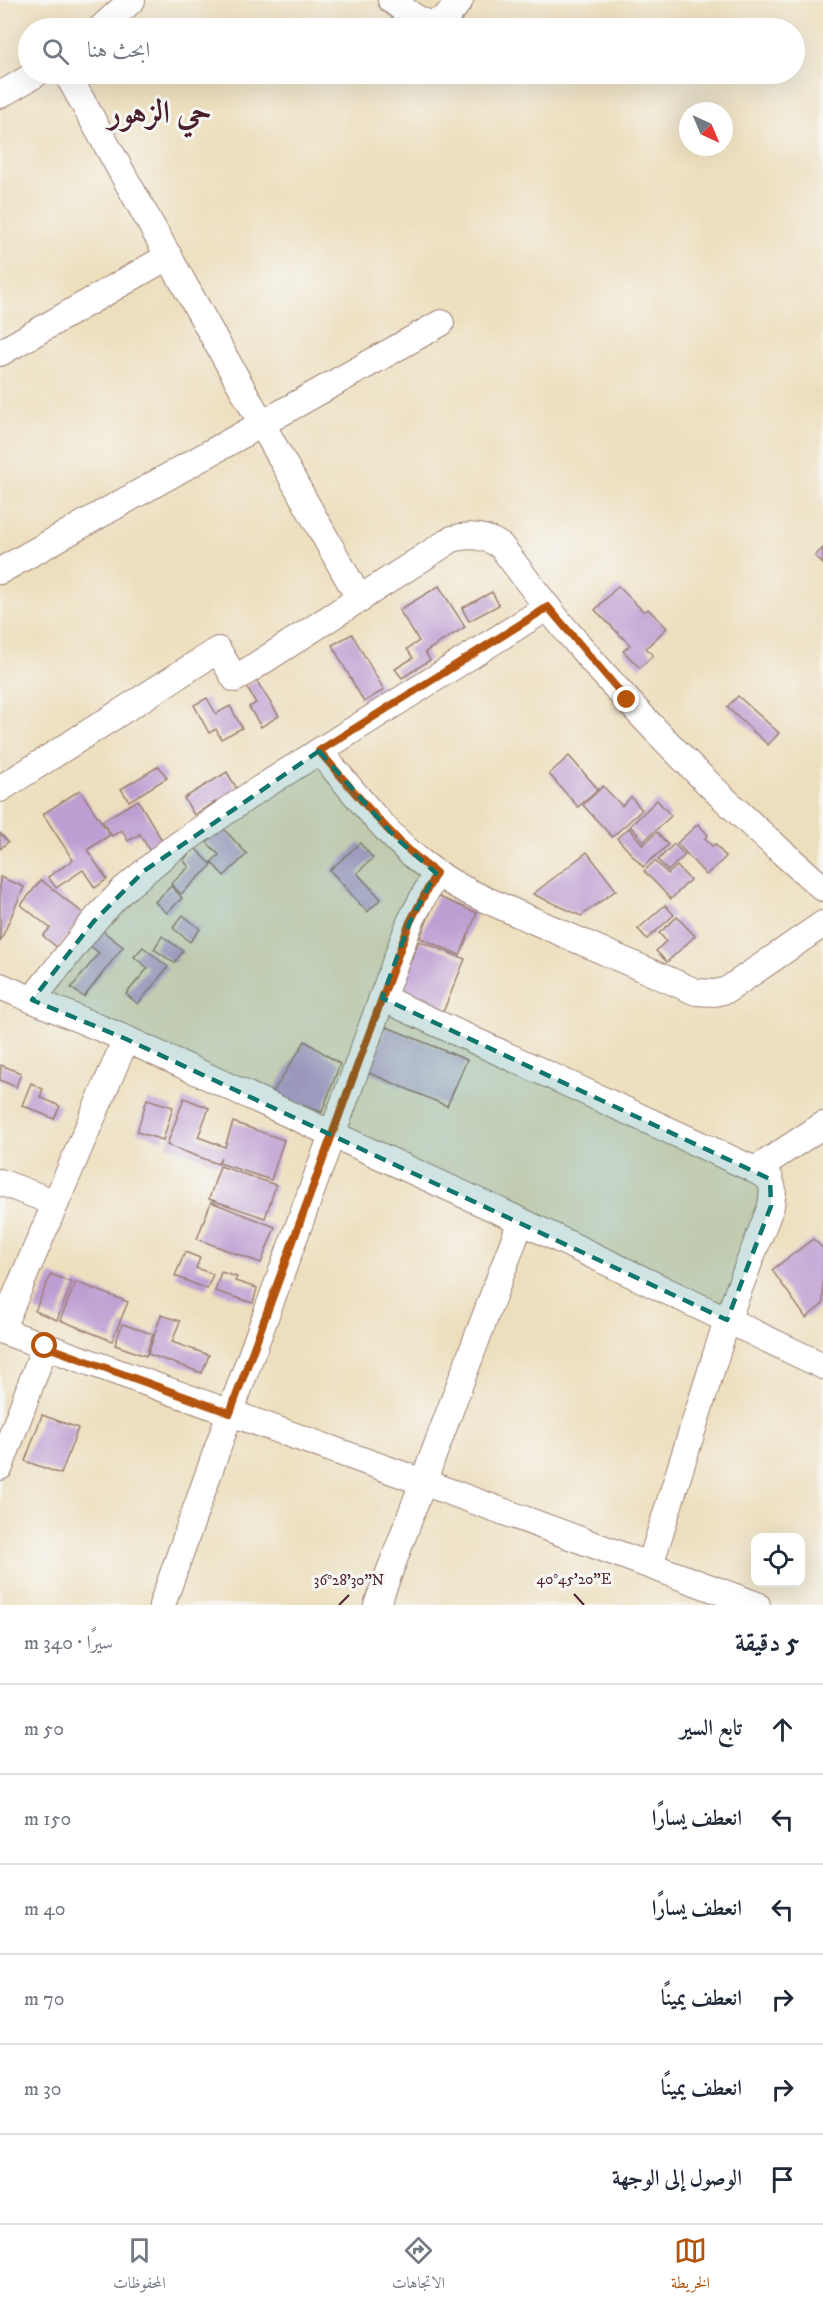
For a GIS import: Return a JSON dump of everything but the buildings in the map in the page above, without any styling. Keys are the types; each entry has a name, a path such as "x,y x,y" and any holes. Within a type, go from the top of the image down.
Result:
{"street":[{"path":"112,18 132,0"},
{"path":"391,0 416,18"},
{"path":"445,18 460,0"},
{"path":"0,95 19,84"},
{"path":"73,84 360,600"},
{"path":"0,353 169,256"},
{"path":"0,571 441,322"},
{"path":"0,789 218,651 235,679 452,539 464,535 476,535 501,546 548,607 627,700 740,814 823,888"},
{"path":"32,1000 94,921 144,871 253,793 548,607"},
{"path":"319,751 396,838 436,873 458,887 687,989 705,994 727,990 823,924"},
{"path":"162,1605 410,922 436,873"},
{"path":"0,986 126,1039 521,1221 823,1366"},
{"path":"382,998 755,1170 770,1179 773,1191 771,1206 728,1320 650,1565"},
{"path":"126,1039 0,1330 757,1605"},
{"path":"755,1170 823,1125"},
{"path":"0,1182 56,1203"},
{"path":"377,1605 521,1221"},
{"path":"0,1467 45,1346"}],"highlighted area":[{"path":"319,751 396,838 436,873 410,922 382,998 770,1179 771,1206 727,1320 126,1039 32,1000 94,921 144,871"}],"district":[{"name":"حي الزهور","path":"160,112"}],"route":[{"path":"45,1346 230,1413 410,922 436,873 396,838 319,751 548,607 627,700"}]}
